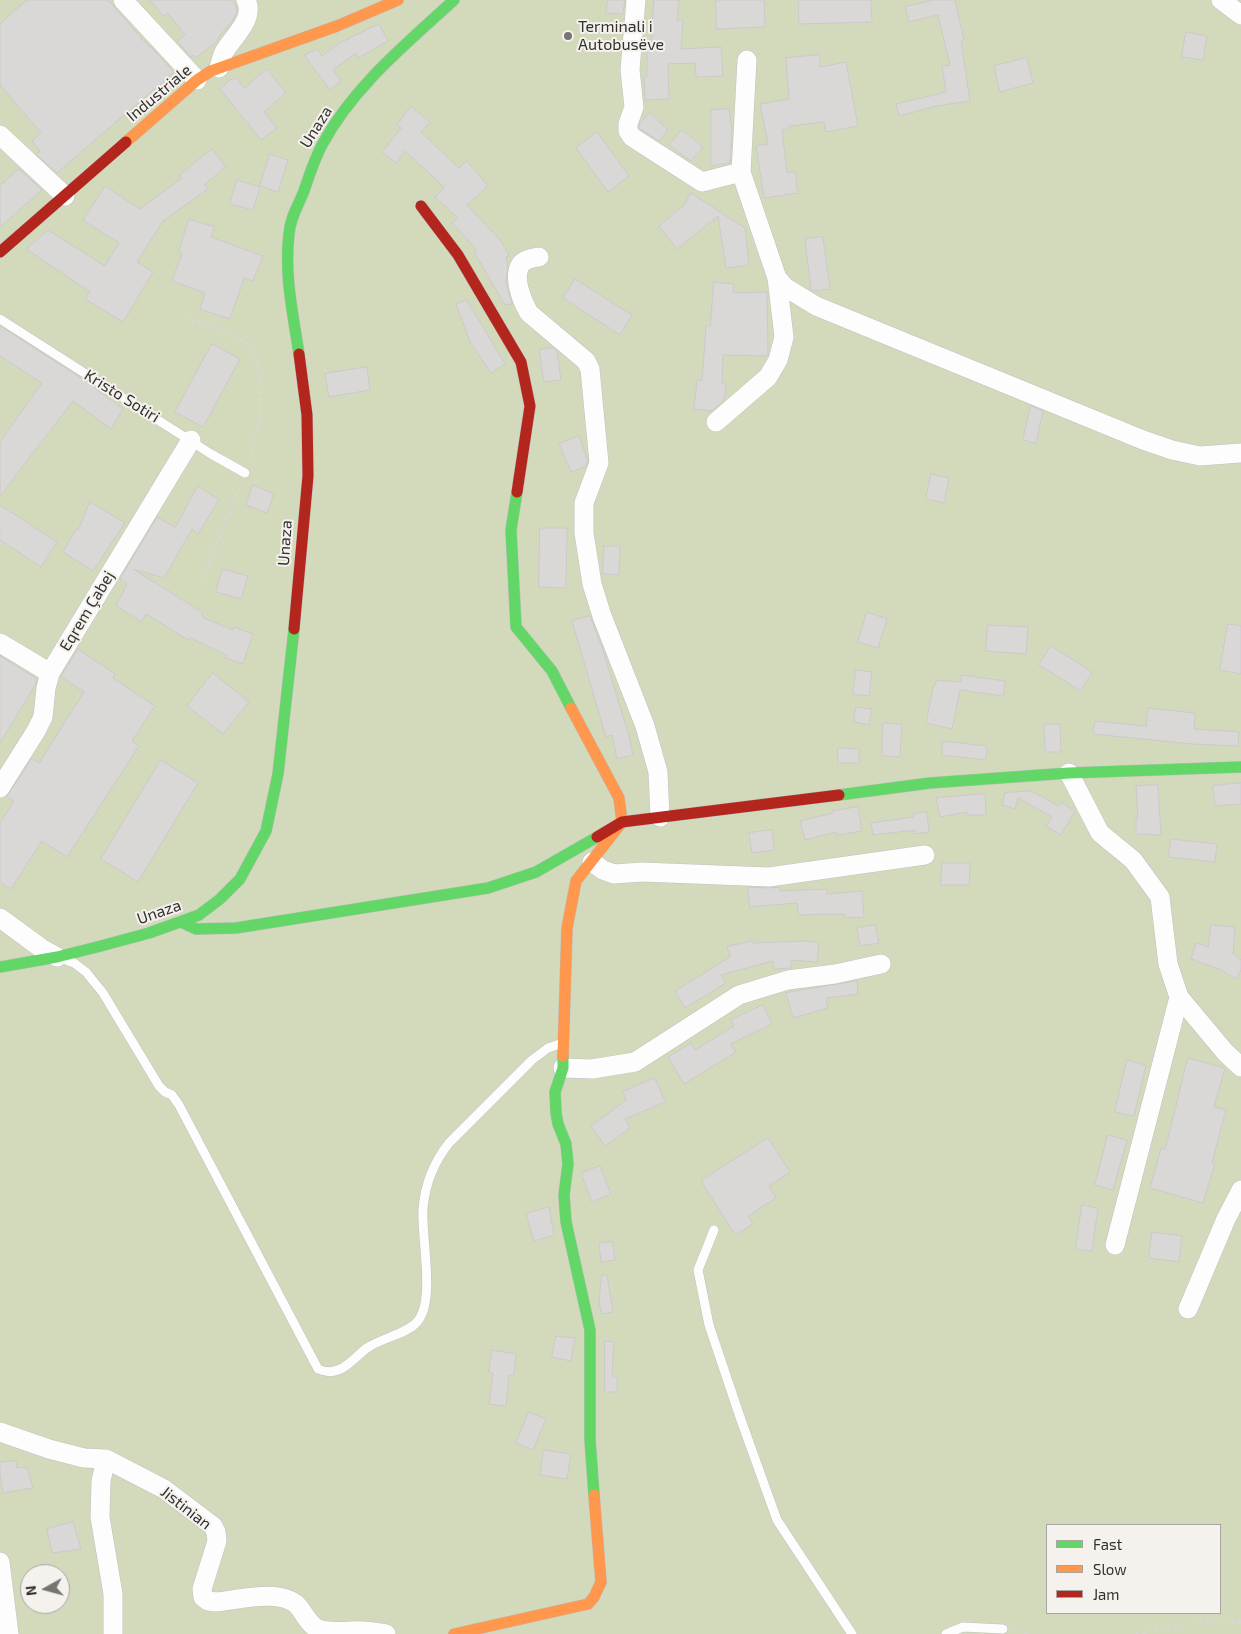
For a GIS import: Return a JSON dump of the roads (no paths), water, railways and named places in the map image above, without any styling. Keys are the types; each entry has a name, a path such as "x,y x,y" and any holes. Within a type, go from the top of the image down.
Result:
{"street":[{"path":"123,0 198,80"},
{"path":"219,68 224,51 238,34 247,17 249,6 246,0"},
{"name":"Industriale","path":"0,252 198,80 211,71 337,26 398,0"},
{"name":"Unaza","path":"0,967 57,957 114,943 181,922 199,914 220,899 240,879 266,831 278,774 308,476 307,415 288,267 288,244 292,219 311,168 323,143 338,119 389,61 454,0"},
{"path":"636,0 630,70 634,108 628,124 628,131 632,137 702,182 741,172"},
{"path":"1221,0 1241,16"},
{"path":"716,422 768,377 778,360 784,337 777,278 741,172 747,60"},
{"path":"0,135 65,196"},
{"path":"421,206 458,255 521,362 530,406 511,530 516,626 552,671 619,798 622,822 576,881 567,928 563,1068 555,1092 556,1113 566,1144 568,1164 564,1195 566,1222 590,1330 590,1440 600,1582 594,1597 588,1604 454,1634"},
{"path":"539,257 526,260 521,264 518,274 519,289 523,303 529,313 586,361 590,369 599,463 584,503 584,533 592,584 602,616 646,726 658,772 660,817"},
{"path":"777,278 785,286 816,306 1143,440 1172,450 1200,456 1241,453"},
{"name":"Eqrem Çabej","path":"0,788 36,731 42,717 50,673 190,440"},
{"path":"0,643 50,673"},
{"path":"181,922 196,929 236,928 488,888 536,872 622,822 930,783 1069,773 1241,767"},
{"path":"1069,773 1100,833 1132,860 1160,897 1168,964 1179,998 1225,1052 1241,1067"},
{"path":"592,862 603,870 614,874 642,872 769,877 925,855"},
{"path":"0,918 41,948 57,957"},
{"path":"563,1068 592,1069 635,1062 739,995 788,980 835,974 881,964"},
{"path":"1116,1245 1179,998"},
{"path":"1188,1310 1234,1223 1241,1190"},
{"name":"Jistinian","path":"0,1432 49,1449 84,1458 106,1459 164,1489 213,1526 217,1541 202,1590 202,1597 208,1601 216,1602 267,1596 280,1597 297,1604 313,1626 318,1629 343,1633"},
{"path":"106,1459 101,1481 100,1517 114,1594 113,1634"},
{"path":"0,1562 9,1634"},
{"path":"343,1633 363,1631 386,1634"}],"lane":[{"name":"Kristo Sotiri","path":"0,319 210,454 245,473"},
{"path":"57,957 74,963 86,972 103,993 159,1086 165,1092 172,1095 179,1105 318,1369 324,1372 342,1369 367,1348 409,1328 420,1319 426,1304 427,1292 422,1229 423,1208 426,1189 438,1157 449,1142 532,1060 548,1048 565,1042"},
{"path":"714,1230 698,1270 709,1325 741,1420 777,1520 852,1634"},
{"path":"946,1634 963,1628 1003,1628"}],"place":[{"name":"Terminali i Autobusëve","path":"568,36"}]}
